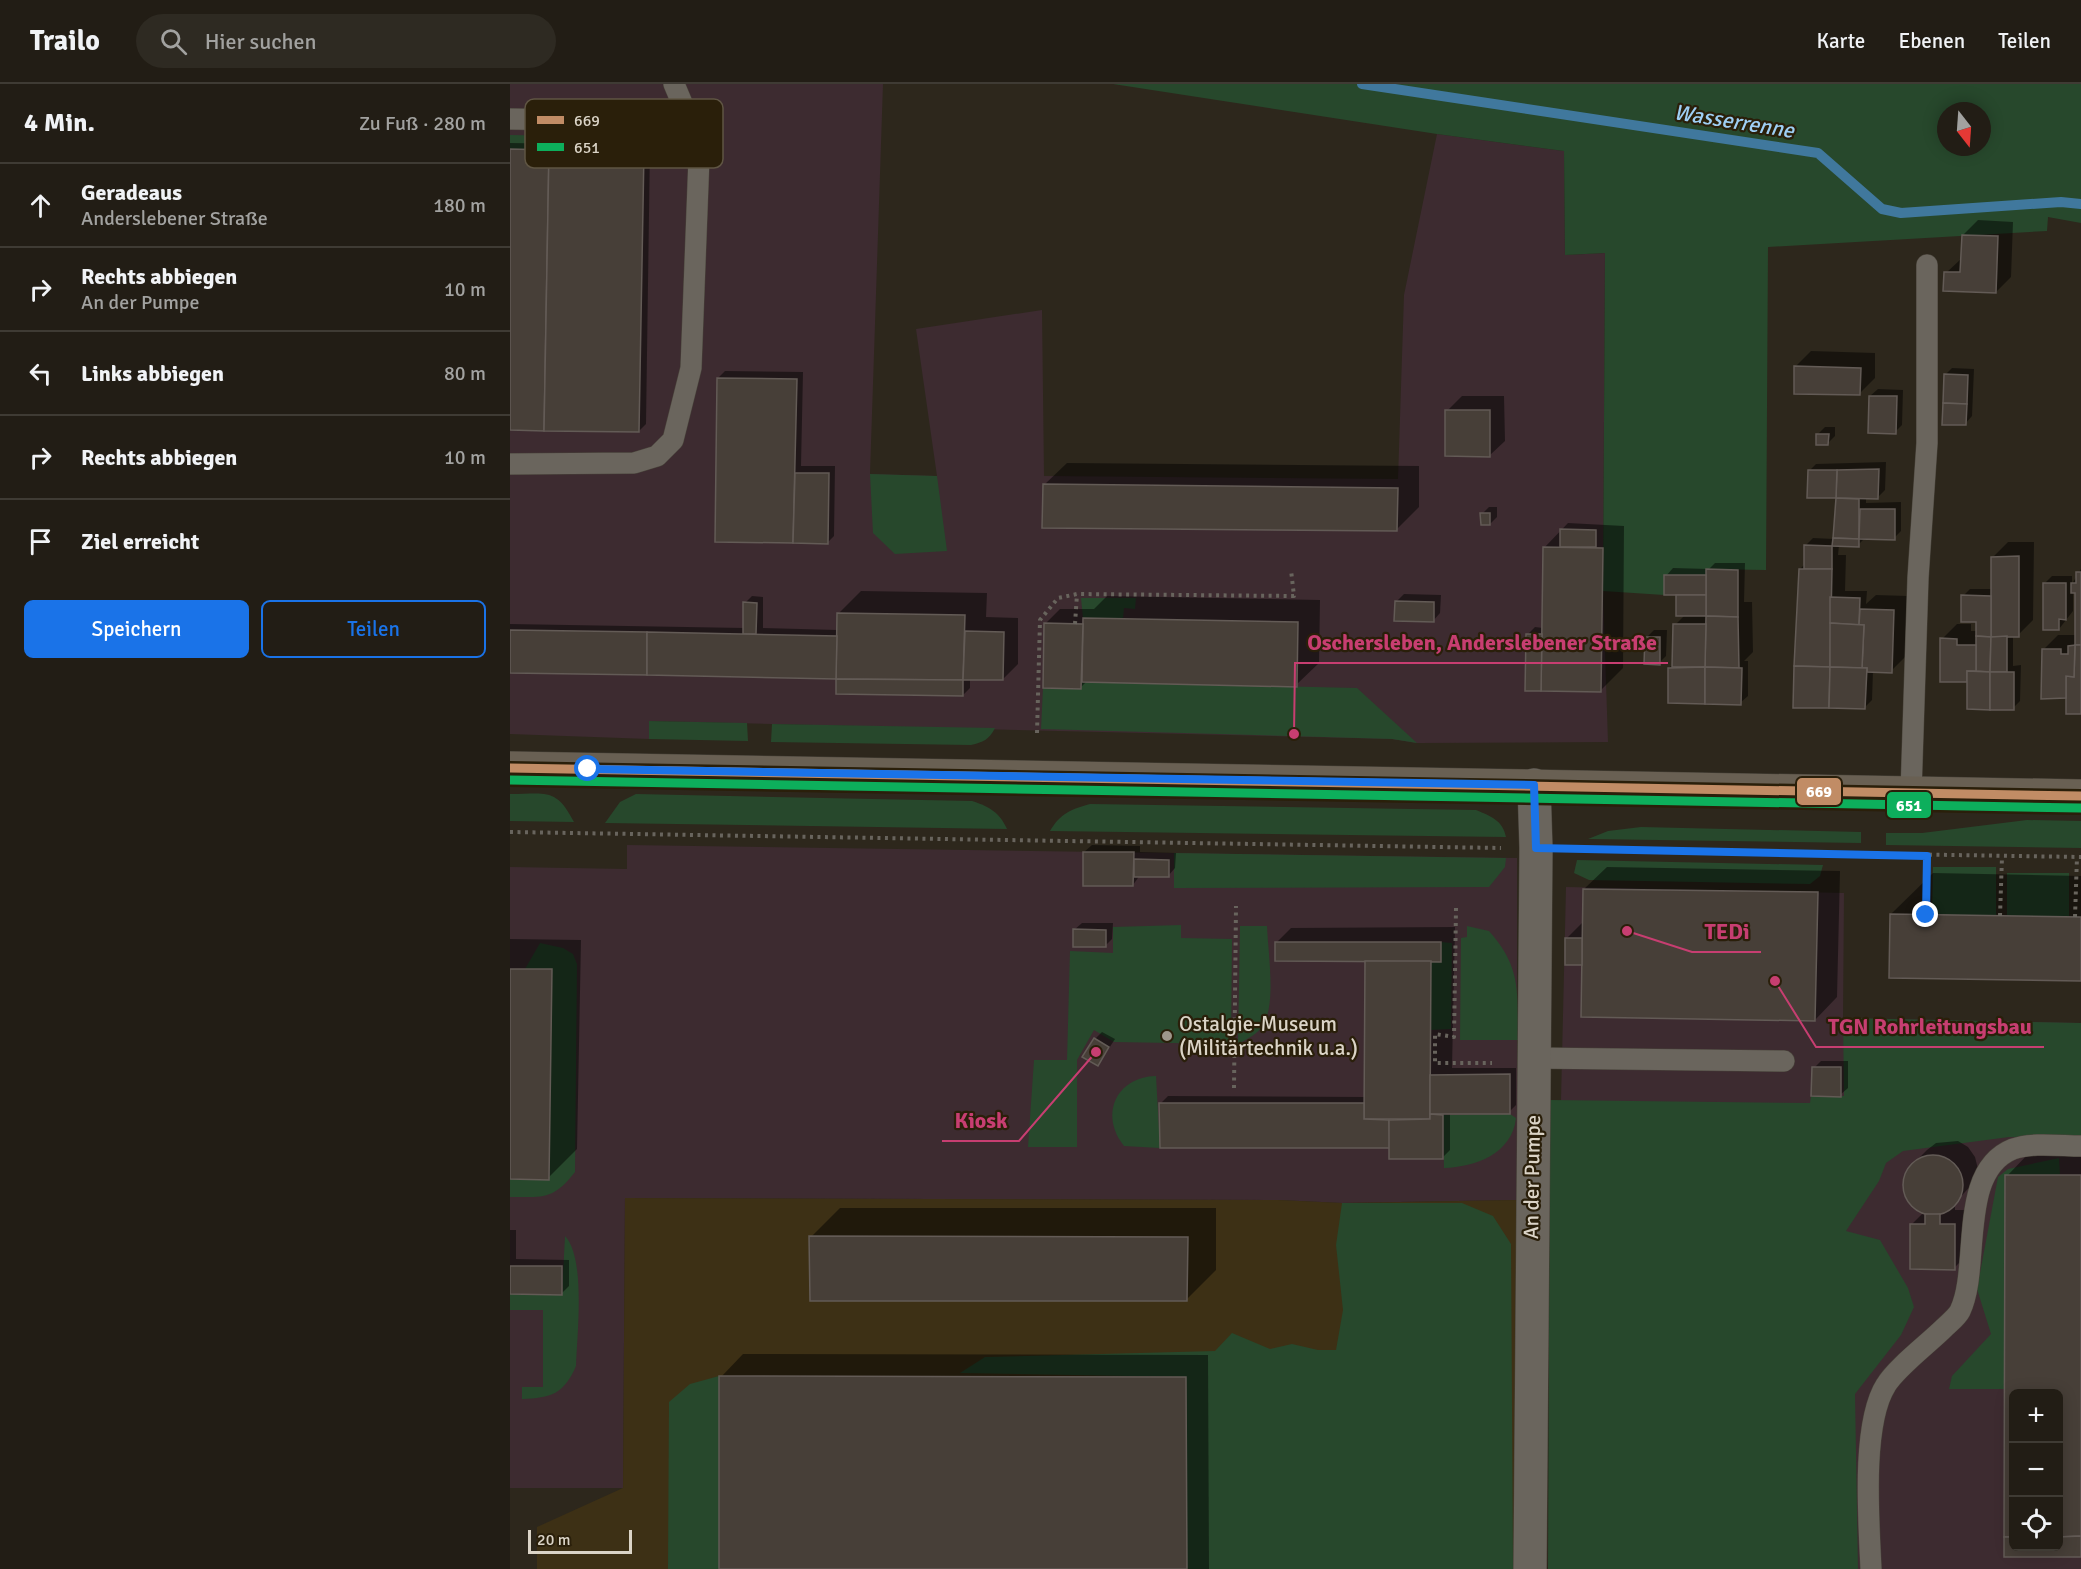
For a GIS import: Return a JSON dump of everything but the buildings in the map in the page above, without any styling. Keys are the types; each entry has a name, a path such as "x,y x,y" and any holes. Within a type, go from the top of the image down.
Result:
{"main road":[{"path":"510,768 2081,796"}],"street":[{"name":"An der Pumpe","path":"1530,1569 1536,848 1534,785"}],"lane":[{"path":"674,84 680,99"},
{"path":"510,119 525,119"},
{"path":"510,464 634,464 657,456 673,440 691,368 699,168"},
{"path":"1911,793 1918,578 1928,443 1927,265"},
{"path":"1534,1058 1784,1061"},
{"path":"1871,1569 1869,1516 1871,1442 1876,1409 1886,1384 1959,1313 1966,1291 1977,1203 1985,1175 1998,1159 2013,1149 2081,1146"}],"path":[{"path":"1037,733 1040,620 1058,598 1077,594 1294,596 1291,570"},
{"path":"1075,624 1077,594"},
{"path":"510,832 2079,857 2074,917"},
{"path":"1926,915 1927,856"},
{"path":"2000,916 2002,857"},
{"path":"1234,1088 1236,906"},
{"path":"1456,908 1454,1037 1435,1034 1435,1063 1492,1063"}],"shaded area":[{"path":"510,84 883,84 870,474 937,476 916,329 1042,310 1044,476 1398,479 1404,295 1437,134 1564,151 1565,255 1605,253 1603,591 1608,742 1417,743 1392,739 650,721 649,739 510,734"},
{"path":"627,845 1517,858 1517,1200 1342,1203 1278,1200 625,1198 623,1488 510,1488 510,867 627,869"},
{"path":"1566,887 1844,893 1843,1018 2081,1023 2081,1569 1560,1569 1561,1100"},
{"path":"625,1198 1278,1200 1342,1203 1517,1200 1517,1569 537,1569 537,1527 623,1488"}],"green space":[{"path":"1113,84 2081,84 2081,223 2048,217 2047,231 1768,247 1766,570 1706,569 1706,575 1664,575 1664,595 1603,591 1605,253 1565,255 1564,151 1437,134"},
{"path":"510,135 525,135 525,149 510,149"},
{"path":"870,474 937,476 947,551 895,554 873,533"},
{"path":"1081,598 1136,598 1135,609 1124,608 1123,619 1083,618"},
{"path":"1082,682 1357,688 1417,743 1392,739 1041,729 1043,688 1081,689"},
{"path":"649,721 747,723 748,741 649,739"},
{"path":"772,724 995,728 985,740 971,745 771,742"},
{"path":"510,794 549,795 561,803 574,822 510,821"},
{"path":"636,794 972,801 993,811 1001,818 1007,829 605,823 620,802"},
{"path":"1090,804 1476,810 1499,823 1506,837 1050,831 1067,813"},
{"path":"2027,820 2081,821 2081,848 1886,845 1886,833 1922,833"},
{"path":"1641,827 1861,832 1861,843 1588,839 1608,831"},
{"path":"1174,853 1506,858 1505,867 1489,887 1174,888"},
{"path":"1577,860 1823,865 1820,876 1810,884 1589,880 1574,873"},
{"path":"1933,867 1996,867 1996,916 1932,915"},
{"path":"2007,873 2069,873 2069,917 2007,916"},
{"name":"Ostalgie-Museum (Militärtechnik u.a.)","path":"1181,925 1181,938 1232,939 1231,1044 1114,1042 1094,1030 1077,1060 1077,1147 1028,1147 1034,1060 1067,1060 1070,951 1113,953 1113,927"},
{"path":"1240,926 1267,926 1270,1003 1262,1028 1238,1044"},
{"path":"1467,926 1489,931 1507,957 1517,994 1518,1040 1460,1040 1461,938 1467,937"},
{"path":"1441,942 1452,943 1451,1029 1430,1030 1431,961 1441,961"},
{"path":"540,943 563,948 573,954 577,964 575,1172 560,1188 547,1195 510,1197 510,1179 549,1179 552,969 525,969"},
{"path":"1843,1018 2081,1023 2081,1136 2009,1137 1903,1151 1886,1163 1879,1181 1846,1231 1880,1240 1908,1288 1914,1307 1901,1335 1855,1394 1858,1569 1548,1569 1550,1100 1810,1103 1811,1096 1844,1096"},
{"path":"1156,1076 1160,1148 1124,1146 1113,1122 1116,1100 1122,1090 1131,1083 1142,1078"},
{"path":"1510,1114 1516,1118 1513,1130 1500,1149 1468,1165 1444,1168 1443,1115"},
{"path":"2059,1158 2060,1175 2005,1389 1949,1389 1952,1376 1991,1334 1977,1289 1998,1177 2008,1169"},
{"path":"1342,1203 1462,1203 1493,1216 1511,1244 1513,1569 1187,1569 1186,1377 960,1373 985,1357 1215,1351 1232,1333 1270,1349 1292,1344 1318,1350 1336,1350 1343,1310 1336,1245"},
{"path":"565,1236 572,1247 578,1279 576,1366 567,1383 555,1393 549,1396 522,1399 522,1387 543,1387 543,1310 510,1310 510,1294 562,1295"},
{"path":"719,1376 719,1569 668,1569 669,1402 690,1384"}],"waterway":[{"name":"Wasserrenne","path":"1362,84 1818,153 1882,209 1901,213 2061,202 2081,204"}],"transit line":[{"name":"669","path":"510,768 2081,796"},
{"name":"651","path":"510,780 2081,808"}],"place":[{"name":"Oschersleben, Anderslebener Straße","path":"1294,734"},
{"name":"TEDi","path":"1627,931"},
{"name":"TGN Rohrleitungsbau","path":"1775,981"},
{"name":"Ostalgie-Museum (Militärtechnik u.a.)","path":"1167,1036"},
{"name":"Kiosk","path":"1096,1052"}],"route":[{"path":"588,769 1534,785 1536,848 1927,856 1926,915"}]}
